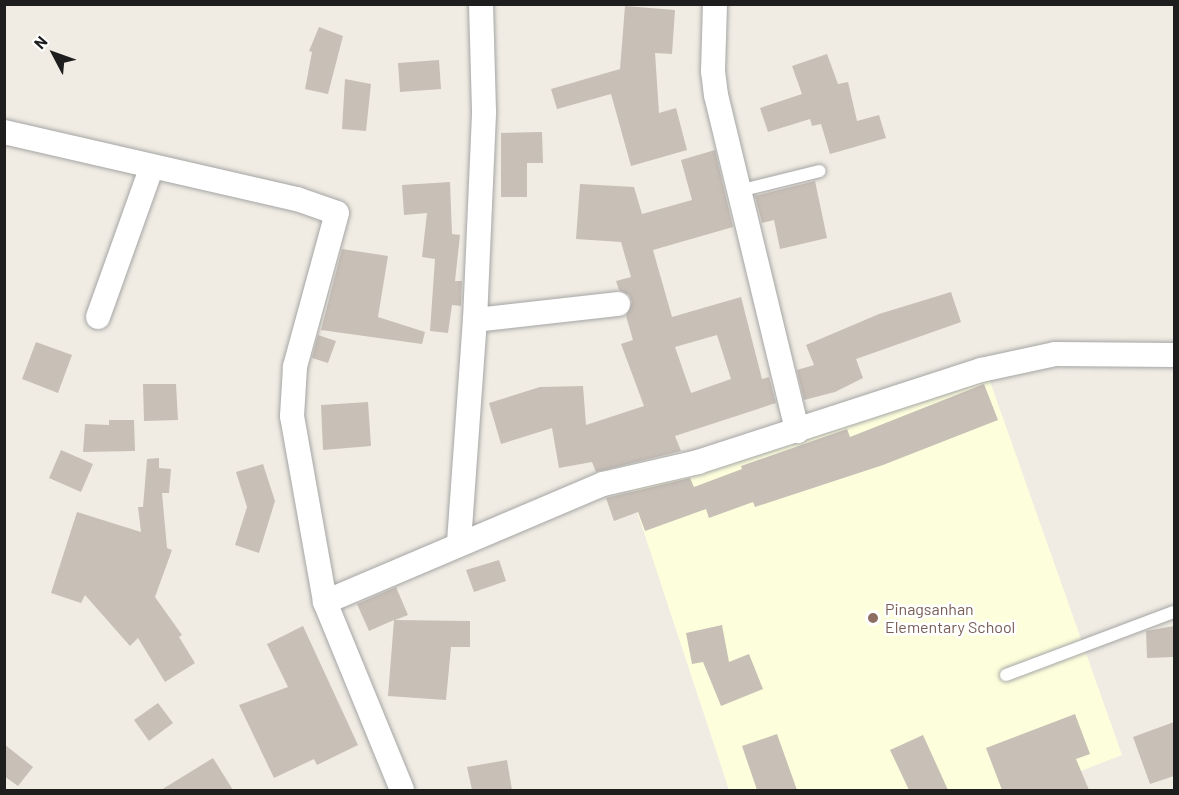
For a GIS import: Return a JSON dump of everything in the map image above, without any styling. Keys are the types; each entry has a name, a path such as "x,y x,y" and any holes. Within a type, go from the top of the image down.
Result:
{"street":[{"path":"459,542 475,320 484,111 481,4"},
{"path":"715,4 712,71 797,431"},
{"path":"4,132 297,199 337,213 291,391 325,602 402,790"},
{"path":"98,317 152,166"},
{"path":"475,320 618,303"},
{"path":"325,602 459,542 621,477 698,462 981,370 1055,354 1174,355"}],"lane":[{"path":"739,191 820,171"},
{"path":"1006,675 1174,612"}],"shaded area":[{"name":"Pinagsanhan Elementary School","path":"987,373 1122,755 1032,790 729,790 627,481"}],"building":[{"path":"625,6 675,10 672,54 655,53 659,113 676,108 687,150 631,166 611,94 557,109 551,89 620,69"},
{"path":"319,27 343,36 328,94 305,89 312,52 309,51"},
{"path":"827,54 838,84 848,82 857,121 879,115 886,138 830,154 821,124 812,126 810,119 768,132 760,108 802,94 792,66"},
{"path":"439,60 441,89 400,92 398,63"},
{"path":"345,79 371,84 366,131 342,129"},
{"path":"542,132 543,163 527,163 527,197 501,197 501,133"},
{"path":"715,150 733,227 653,250 672,317 741,297 762,379 769,377 776,403 675,436 681,451 596,472 592,462 559,468 552,428 501,444 489,403 540,387 583,386 586,425 644,406 621,344 633,340 626,316 632,302 629,295 619,290 616,281 631,277 621,242 576,239 580,184 634,187 642,214 692,200 681,160","holes":["717,335 731,379 691,393 675,347"]},
{"path":"815,181 827,238 780,249 774,220 762,223 755,196"},
{"path":"450,182 452,234 460,235 455,281 462,281 461,306 452,305 448,333 430,331 435,259 422,257 427,213 404,215 402,185"},
{"path":"342,249 388,256 378,317 425,332 422,344 321,330"},
{"path":"951,292 961,322 856,359 863,378 835,392 804,400 797,370 814,365 806,345 879,314"},
{"path":"318,335 336,341 328,363 312,358"},
{"path":"36,342 72,355 58,393 22,379"},
{"path":"143,384 176,384 178,420 144,421"},
{"path":"984,384 998,420 883,465 755,507 753,502 709,518 706,509 645,531 638,512 614,521 606,498 690,478 694,487 742,469 741,466 847,429 850,437"},
{"path":"368,402 371,446 323,450 321,405"},
{"path":"109,420 134,420 135,451 83,452 85,424 109,425"},
{"path":"61,450 93,464 81,492 49,478"},
{"path":"159,458 159,468 171,469 169,493 162,493 167,548 172,550 155,597 182,635 179,637 195,663 165,682 138,638 130,646 85,595 81,603 51,593 77,512 141,532 138,507 143,507 147,459"},
{"path":"263,464 275,501 259,553 235,545 247,507 236,472"},
{"path":"499,560 506,581 474,592 466,570"},
{"path":"396,587 408,615 395,620 470,621 470,647 451,647 446,700 388,696 394,620 369,631 357,604"},
{"path":"722,625 729,662 749,654 763,689 721,706 703,662 692,664 686,633"},
{"path":"303,626 358,745 317,765 314,759 274,778 239,705 288,687 267,644"},
{"path":"1174,626 1174,657 1147,658 1146,631"},
{"path":"158,703 173,723 149,741 134,720"},
{"path":"1075,714 1090,754 1076,759 1089,790 1002,790 986,748"},
{"path":"1174,722 1174,776 1150,784 1133,737"},
{"path":"777,734 797,790 757,790 742,746"},
{"path":"923,735 948,790 909,790 890,750"},
{"path":"4,744 33,767 18,786 4,776"},
{"path":"213,758 233,790 161,790"},
{"path":"507,760 512,790 472,790 467,767"}],"place":[{"name":"Pinagsanhan Elementary School","path":"873,618"}]}
